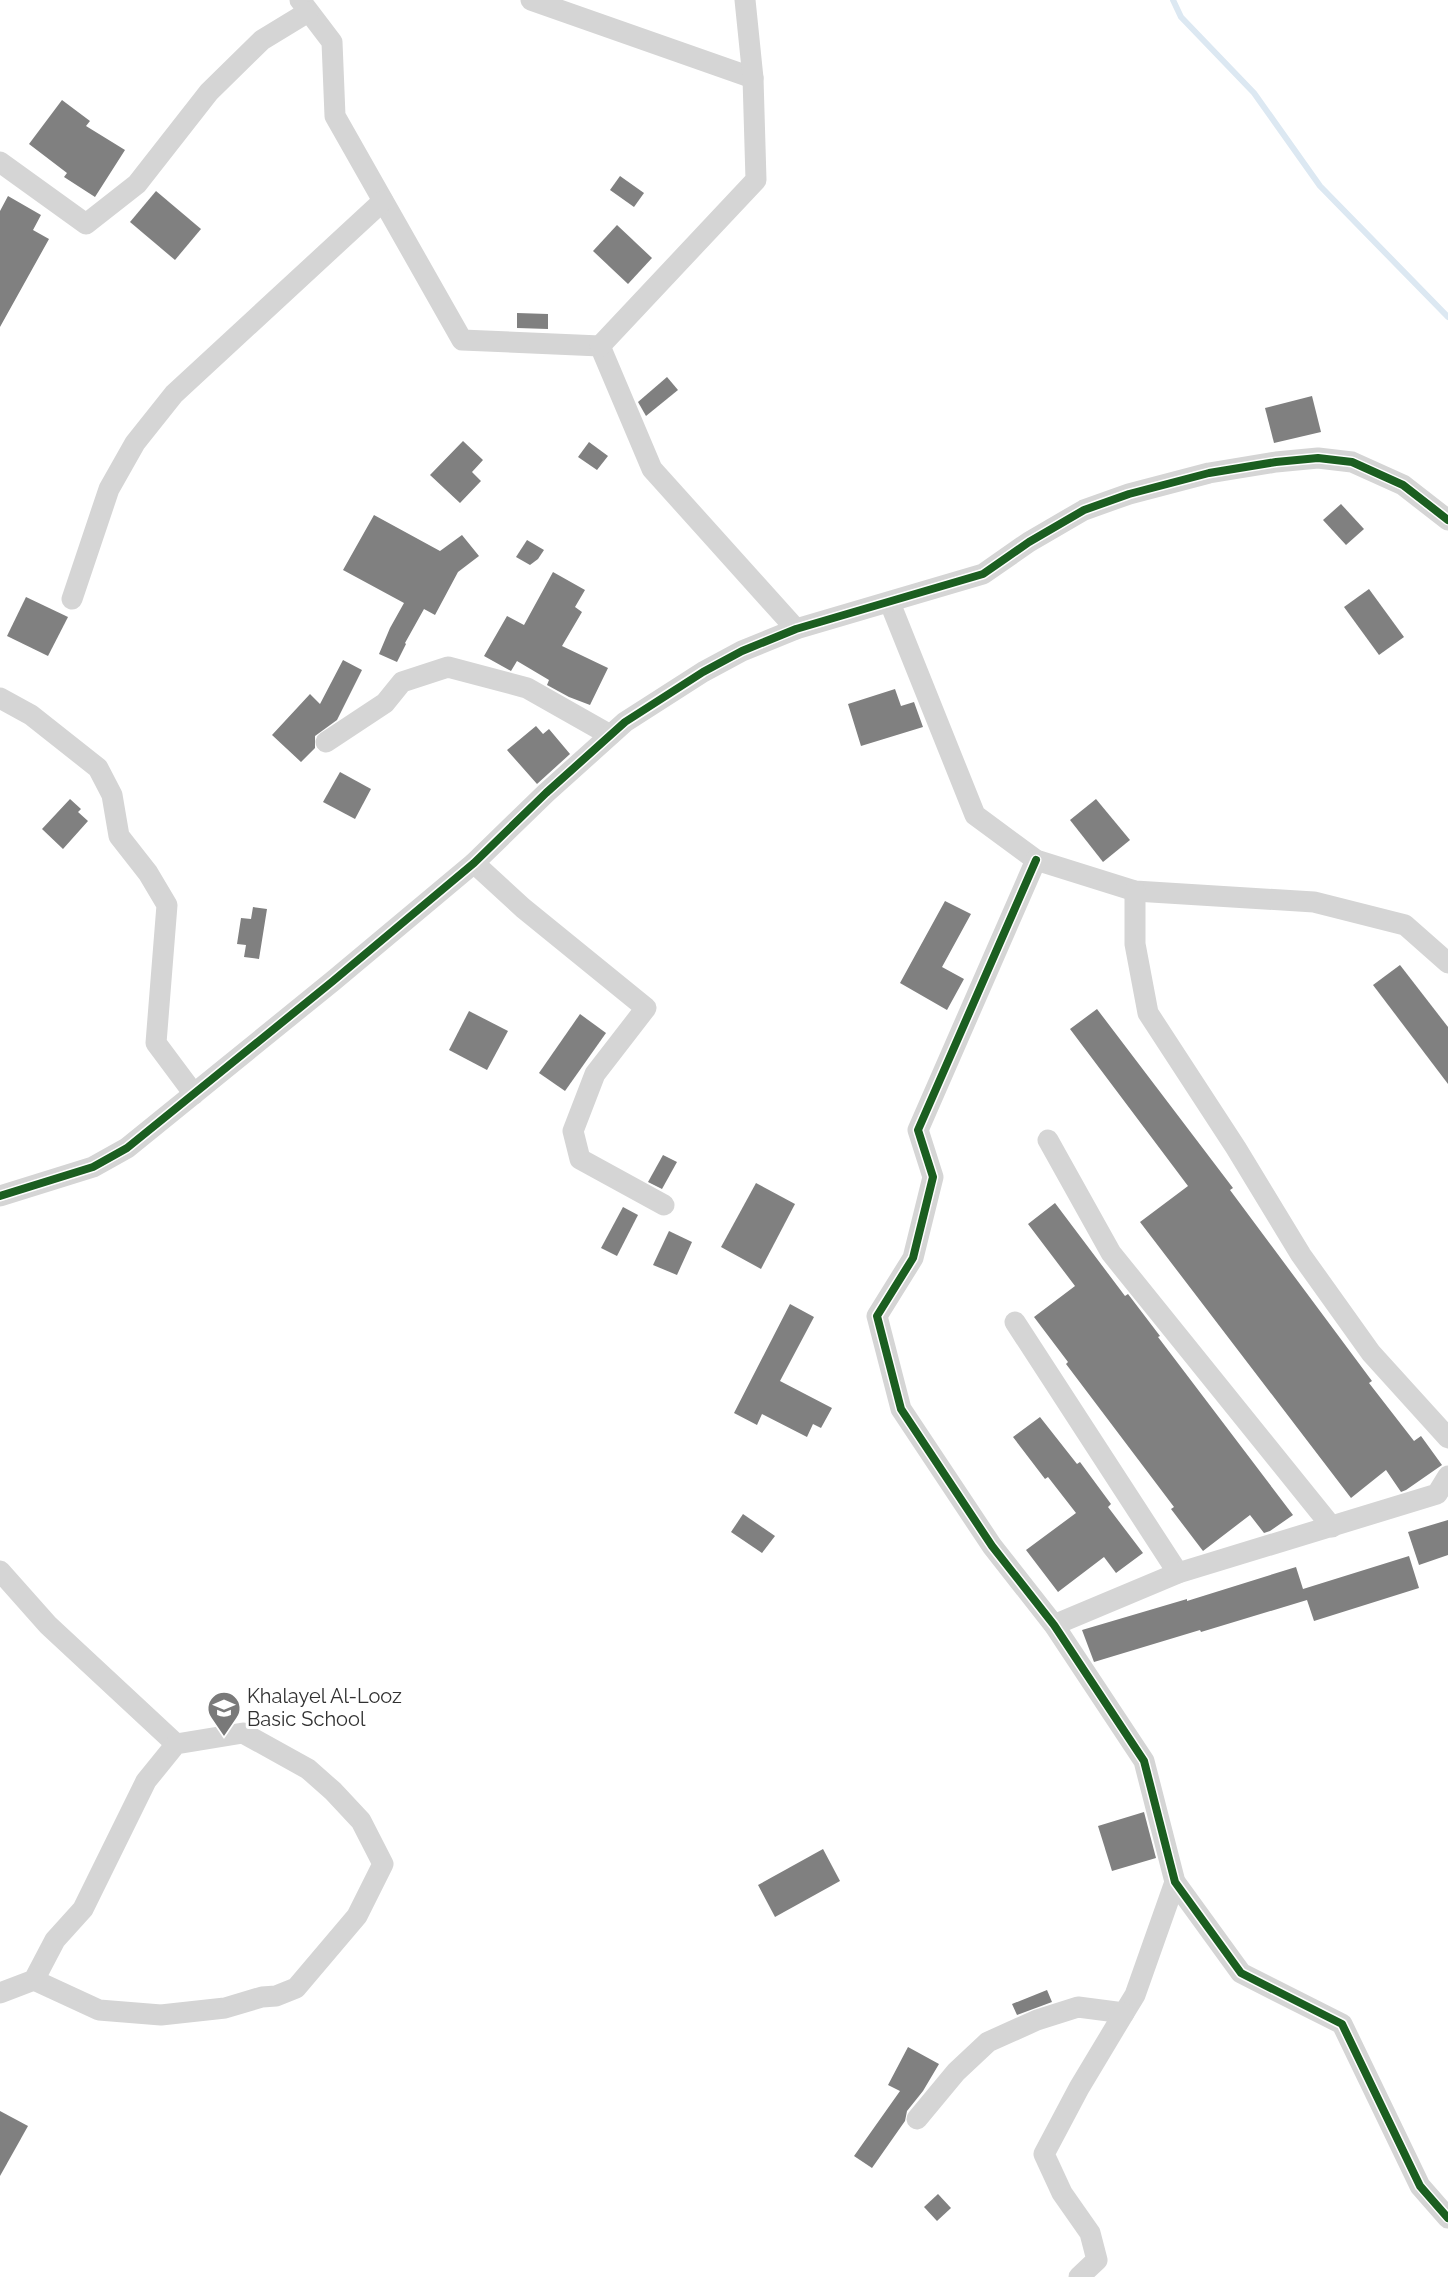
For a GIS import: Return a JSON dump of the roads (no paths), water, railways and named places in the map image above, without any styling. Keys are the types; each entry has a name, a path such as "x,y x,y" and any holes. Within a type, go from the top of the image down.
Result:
{"street":[{"path":"531,0 753,78"},
{"path":"0,162 86,224 137,184 209,92 262,40 304,6 332,42 335,116 462,340 600,346 756,180 753,78 745,0"},
{"path":"72,598 109,489 135,443 174,394 382,201"},
{"path":"600,346 652,469 796,629"},
{"path":"0,1196 93,1167 127,1148 474,863 546,792 625,722 703,672 742,651 796,629 983,574 1029,542 1084,510 1129,494 1209,473 1318,458 1352,462 1403,485 1448,520"},
{"path":"890,603 975,815 1036,860 1135,891 1314,902 1405,925 1448,963"},
{"path":"326,742 385,703 402,682 448,667 527,687 610,735"},
{"path":"0,698 31,715 98,768 112,795 119,836 148,873 167,905 156,1042 194,1094"},
{"path":"1036,860 918,1130 933,1177 913,1258 877,1316 901,1410 992,1546 1054,1625 1144,1761 1175,1882 1241,1973 1342,2024 1420,2186 1448,2218"},
{"path":"474,863 523,908 646,1008 596,1074 573,1131 580,1159 664,1205"},
{"path":"1135,891 1135,944 1148,1013 1230,1138 1301,1255 1371,1353 1448,1437"},
{"path":"1048,1140 1111,1252 1332,1527"},
{"path":"1015,1322 1178,1573"},
{"path":"1054,1625 1178,1573 1437,1494 1448,1476"},
{"path":"0,1571 48,1625 176,1744"},
{"path":"0,1993 34,1980 55,1940 83,1909 146,1780 176,1744 243,1732 308,1769 333,1791 361,1821 383,1864 357,1916 296,1988 276,1996 262,1997 225,2008 161,2015 99,2010 34,1980"},
{"path":"1078,2277 1097,2260 1090,2233 1062,2193 1044,2154 1079,2088 1135,1995 1175,1882"},
{"path":"916,2119 956,2072 988,2042 1037,2020 1078,2007 1124,2013"}],"waterway":[{"path":"1173,0 1181,17 1254,93 1320,186 1448,317"}],"place":[{"name":"Khalayel Al-Looz Basic School","path":"224,1737"}]}
